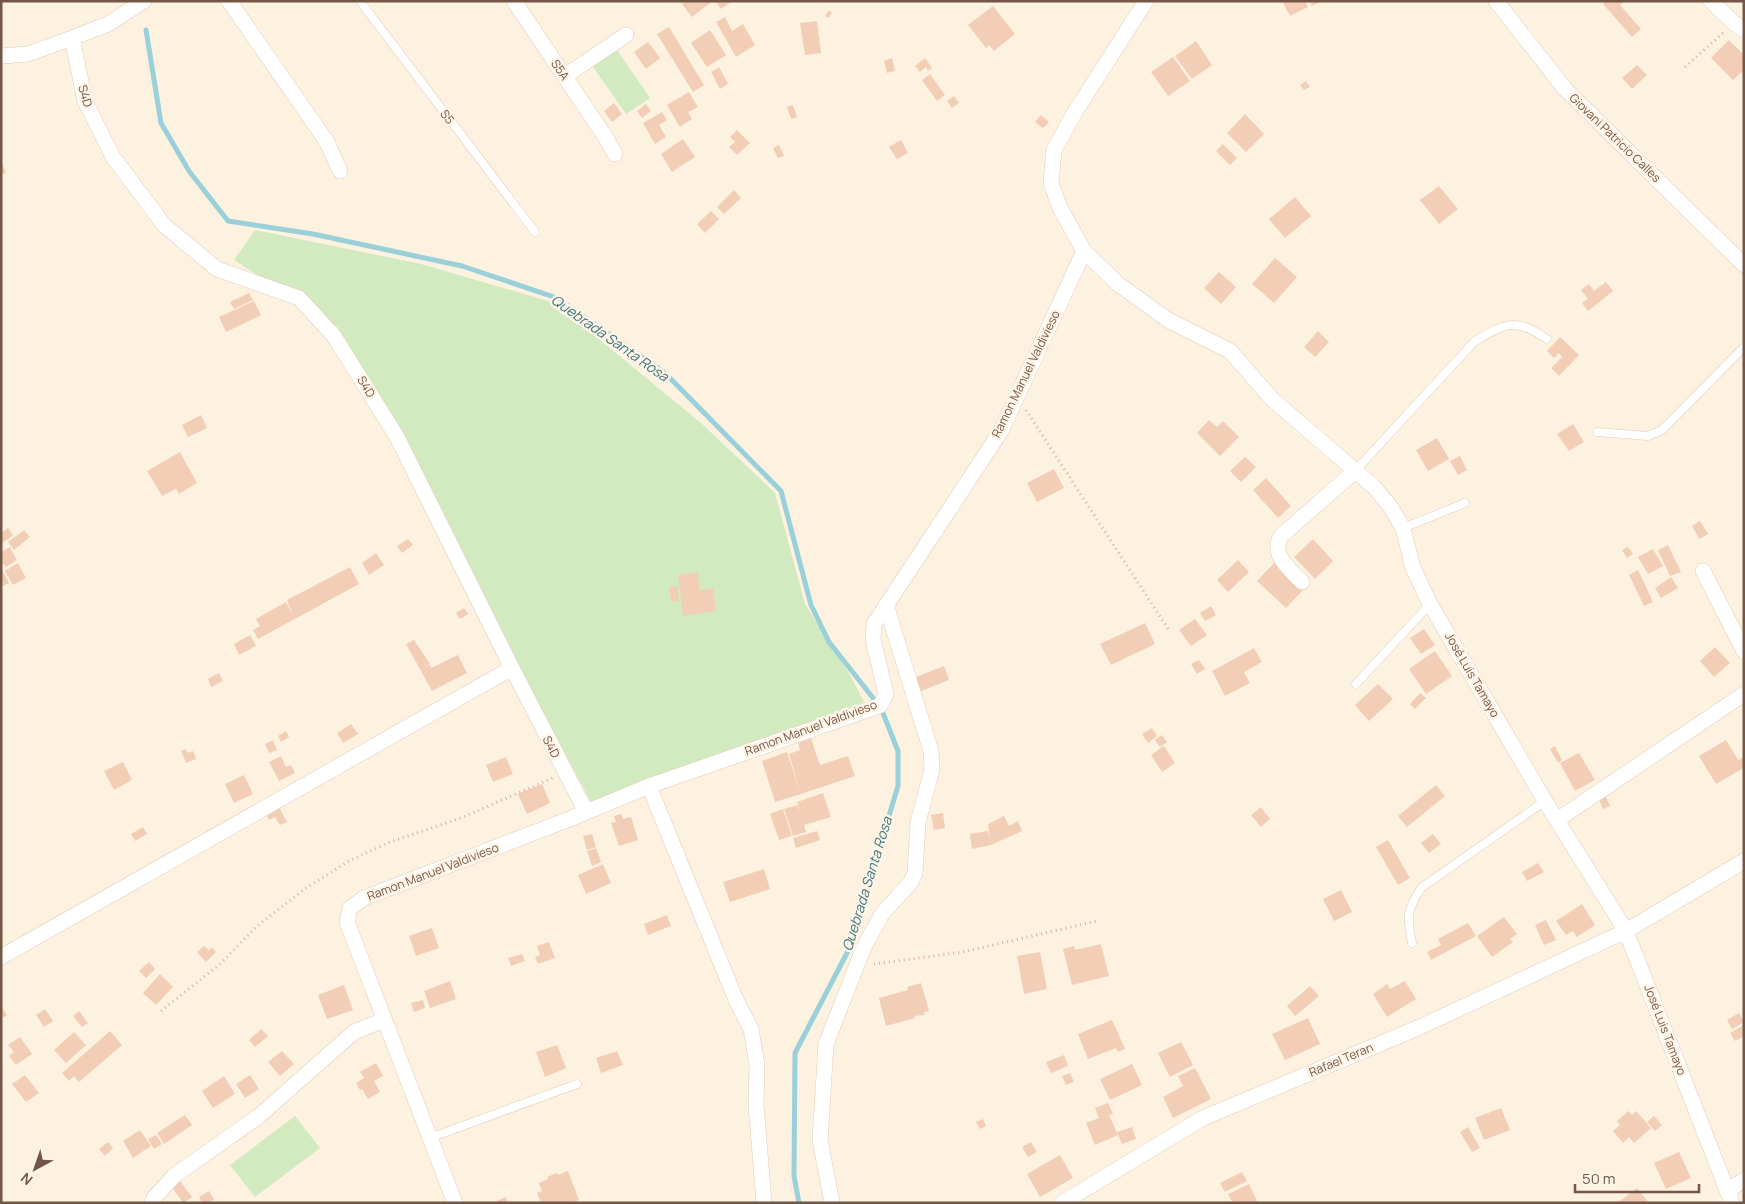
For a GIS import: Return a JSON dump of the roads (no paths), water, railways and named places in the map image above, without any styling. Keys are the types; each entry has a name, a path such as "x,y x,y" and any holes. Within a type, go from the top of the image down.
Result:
{"street":[{"path":"1,56 28,54 72,38 108,24 144,1"},
{"path":"229,1 327,142 340,171"},
{"name":"S5A","path":"514,1 615,154"},
{"path":"1084,251 1060,208 1051,182 1054,150 1075,112 1146,1"},
{"name":"Giovani Patricio Calles","path":"1496,1 1565,89 1742,259"},
{"path":"1711,1 1739,27"},
{"path":"565,76 626,36"},
{"name":"S4D","path":"72,38 84,101 113,157 164,225 217,269 299,298 334,336 397,437 586,812"},
{"name":"Ramon Manuel Valdivieso","path":"455,1203 347,922 350,908 364,898 649,786 879,706 886,694 873,638 874,624 1001,431 1084,251"},
{"name":"José Luis Tamayo","path":"1084,251 1118,284 1168,320 1230,352 1272,399 1373,486 1390,506 1403,528 1414,568 1430,604 1545,801 1626,931 1730,1197"},
{"path":"1302,582 1279,556 1276,548 1280,536 1355,471"},
{"path":"1704,571 1744,651"},
{"path":"832,1203 820,1140 826,1044 864,947 882,914 911,882 915,873 918,822 932,770 931,751 886,605"},
{"path":"1,957 512,668"},
{"path":"1557,820 1744,694"},
{"path":"649,786 736,1000 751,1029 757,1065 756,1104 764,1203"},
{"name":"Rafael Teran","path":"1062,1203 1203,1118 1420,1027 1626,931 1744,861"},
{"path":"152,1203 154,1198 174,1176 259,1116 354,1032 384,1020"},
{"path":"1730,1197 1744,1180"}],"lane":[{"name":"S5","path":"360,1 535,232"},
{"path":"1355,471 1474,342 1498,327 1516,324 1533,330 1547,339"},
{"path":"1597,432 1648,436 1662,430 1744,348"},
{"path":"1403,528 1465,503"},
{"path":"1356,684 1430,604"},
{"path":"1412,943 1407,918 1412,902 1421,888 1545,801"},
{"path":"430,1138 577,1084"}],"waterway":[{"name":"Quebrada Santa Rosa","path":"146,30 161,123 189,171 228,221 313,234 462,266 557,298 665,373 781,491 811,605 829,642 877,703"},
{"name":"Quebrada Santa Rosa","path":"799,1203 794,1176 795,1053 848,951 898,786 898,751 881,708"}]}
